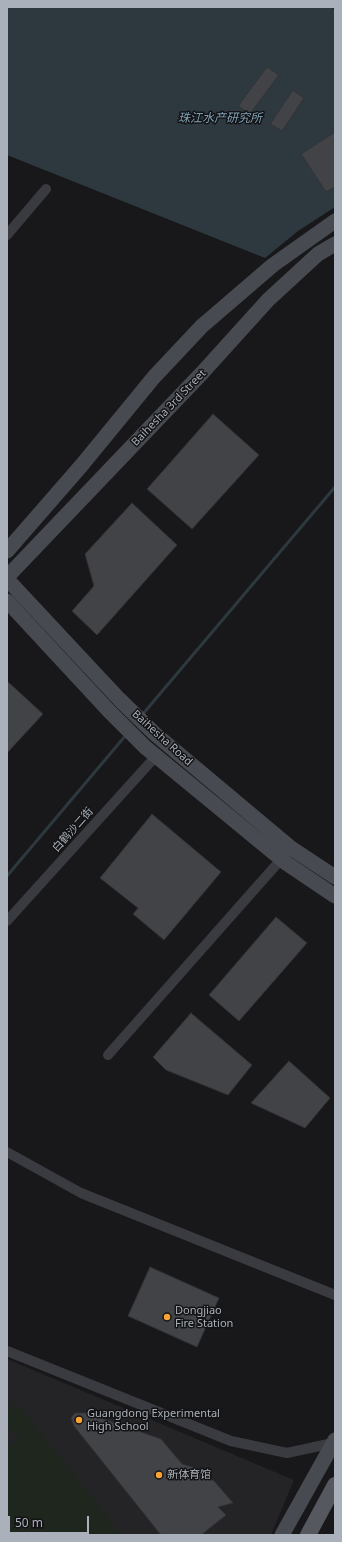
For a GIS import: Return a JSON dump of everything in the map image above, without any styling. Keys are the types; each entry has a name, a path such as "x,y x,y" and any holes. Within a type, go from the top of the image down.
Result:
{"main road":[{"path":"308,1535 335,1485"}],"street":[{"path":"7,235 46,189"},
{"path":"7,551 81,466 154,377 202,326 273,265 332,227"},
{"name":"Baihesha 3rd Street","path":"7,578 202,373 268,300 318,254 335,244"},
{"name":"Baihesha Road","path":"7,578 119,699 155,734 286,854 335,896"},
{"name":"Baihesha Road","path":"7,601 110,711 151,751 286,854 335,877"},
{"name":"白鹤沙二街","path":"7,921 151,751"},
{"path":"108,1055 286,854"},
{"path":"7,1152 81,1193 335,1295"},
{"path":"7,1351 231,1441 287,1453 334,1441"},
{"path":"282,1535 334,1441"}],"shaded area":[{"name":"Guangdong Experimental High School","path":"7,1359 294,1480 271,1535 7,1535"},
{"path":"16,1403 122,1535 7,1535 7,1449 21,1437 7,1430 7,1410"}],"water":[{"name":"珠江水产研究所","path":"7,7 332,7 335,11 335,207 298,231 265,258 7,155"}],"building":[{"path":"267,67 279,75 250,114 238,106"},
{"path":"293,90 304,98 282,131 270,124"},
{"path":"335,132 335,187 326,192 301,154"},
{"path":"213,414 259,455 192,529 147,489"},
{"path":"132,503 177,545 97,635 72,611 94,586 85,554"},
{"path":"7,681 43,714 7,753"},
{"path":"152,814 221,872 164,940 133,914 138,908 100,878"},
{"path":"276,917 307,943 239,1021 209,995"},
{"path":"191,1013 252,1065 228,1095 166,1070 153,1057"},
{"path":"289,1061 330,1098 305,1128 251,1103"},
{"path":"150,1267 219,1298 197,1347 128,1316"},
{"name":"新体育馆","path":"75,1413 86,1413 161,1439 182,1464 195,1468 215,1482 233,1503 218,1507 226,1515 201,1535 161,1535 74,1426 71,1418"}],"waterway":[{"path":"142,715 335,487"},
{"path":"7,876 126,735"}],"place":[{"name":"Dongjiao Fire Station","path":"167,1317"},
{"name":"Guangdong Experimental High School","path":"79,1420"},
{"name":"新体育馆","path":"159,1475"}]}
